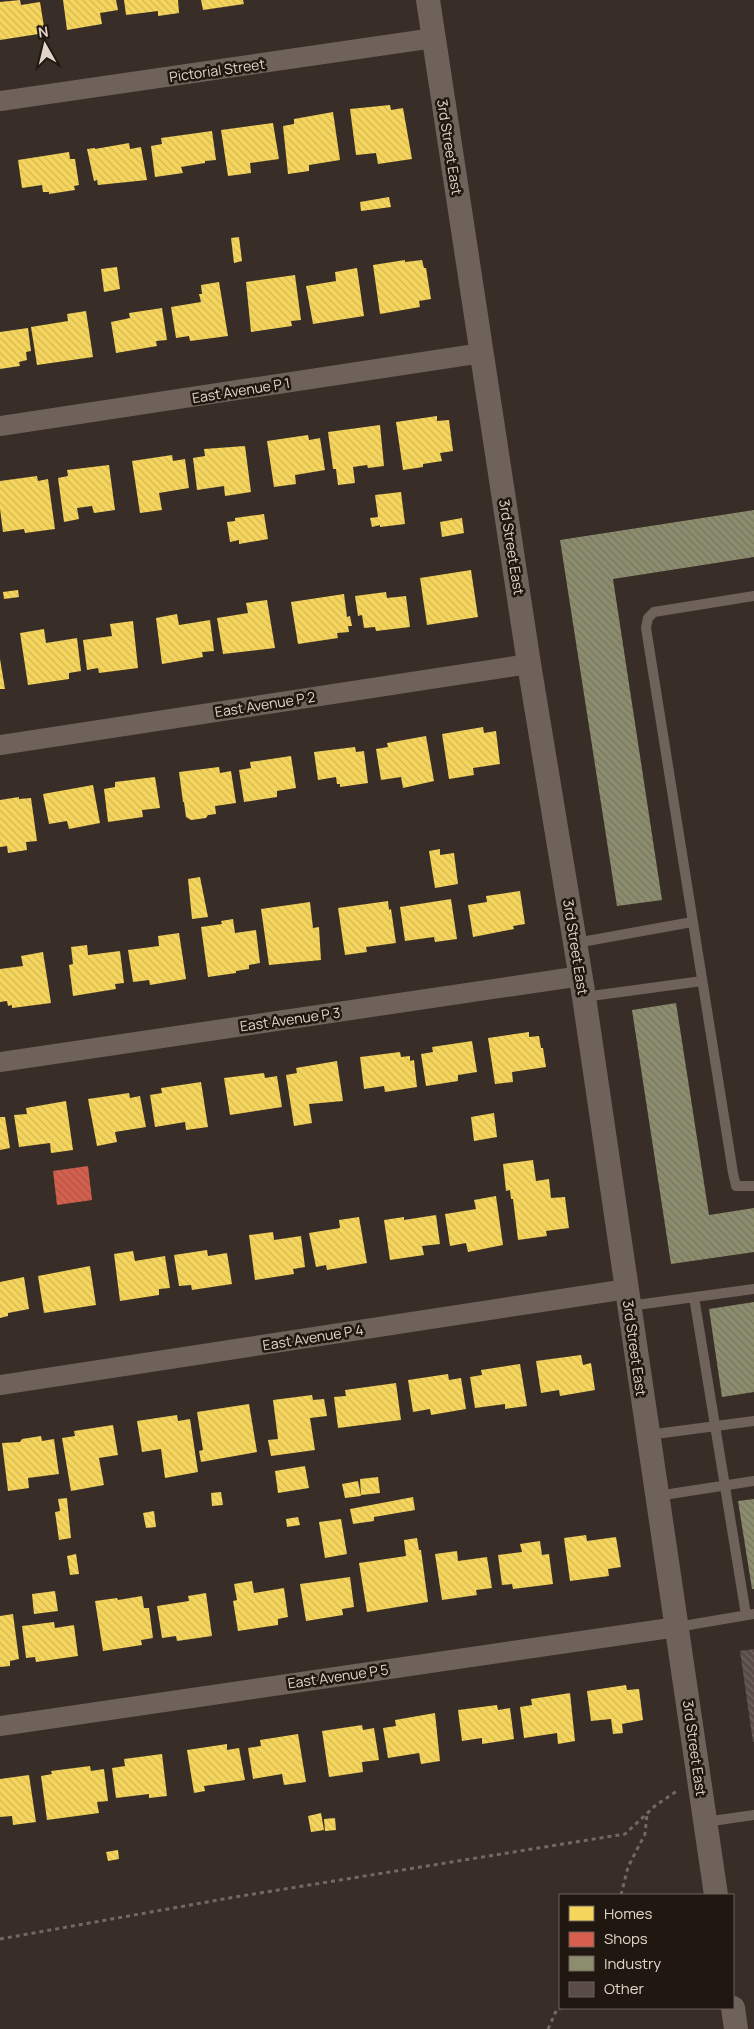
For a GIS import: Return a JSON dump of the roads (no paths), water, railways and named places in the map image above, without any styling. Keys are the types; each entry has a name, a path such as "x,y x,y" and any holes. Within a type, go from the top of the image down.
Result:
{"street":[{"name":"3rd Street East","path":"428,0 530,664 576,943 716,1894"},
{"name":"Pictorial Street","path":"0,101 434,38"},
{"name":"East Avenue P 1","path":"0,426 482,354"},
{"name":"East Avenue P 2","path":"0,745 530,664"},
{"name":"East Avenue P 3","path":"0,1062 582,986"},
{"name":"East Avenue P 4","path":"0,1385 628,1298"},
{"name":"East Avenue P 5","path":"0,1726 677,1627"},
{"path":"733,2009 736,2029"}],"lane":[{"path":"754,596 654,612 648,618 646,628 736,1186 754,1186"},
{"path":"576,943 692,922"},
{"path":"582,986 702,981"},
{"path":"628,1298 694,1297 754,1289"},
{"path":"677,1627 750,1614 725,1486 694,1297"},
{"path":"648,1435 754,1421"},
{"path":"657,1496 754,1481"},
{"path":"705,1822 754,1815"}]}
